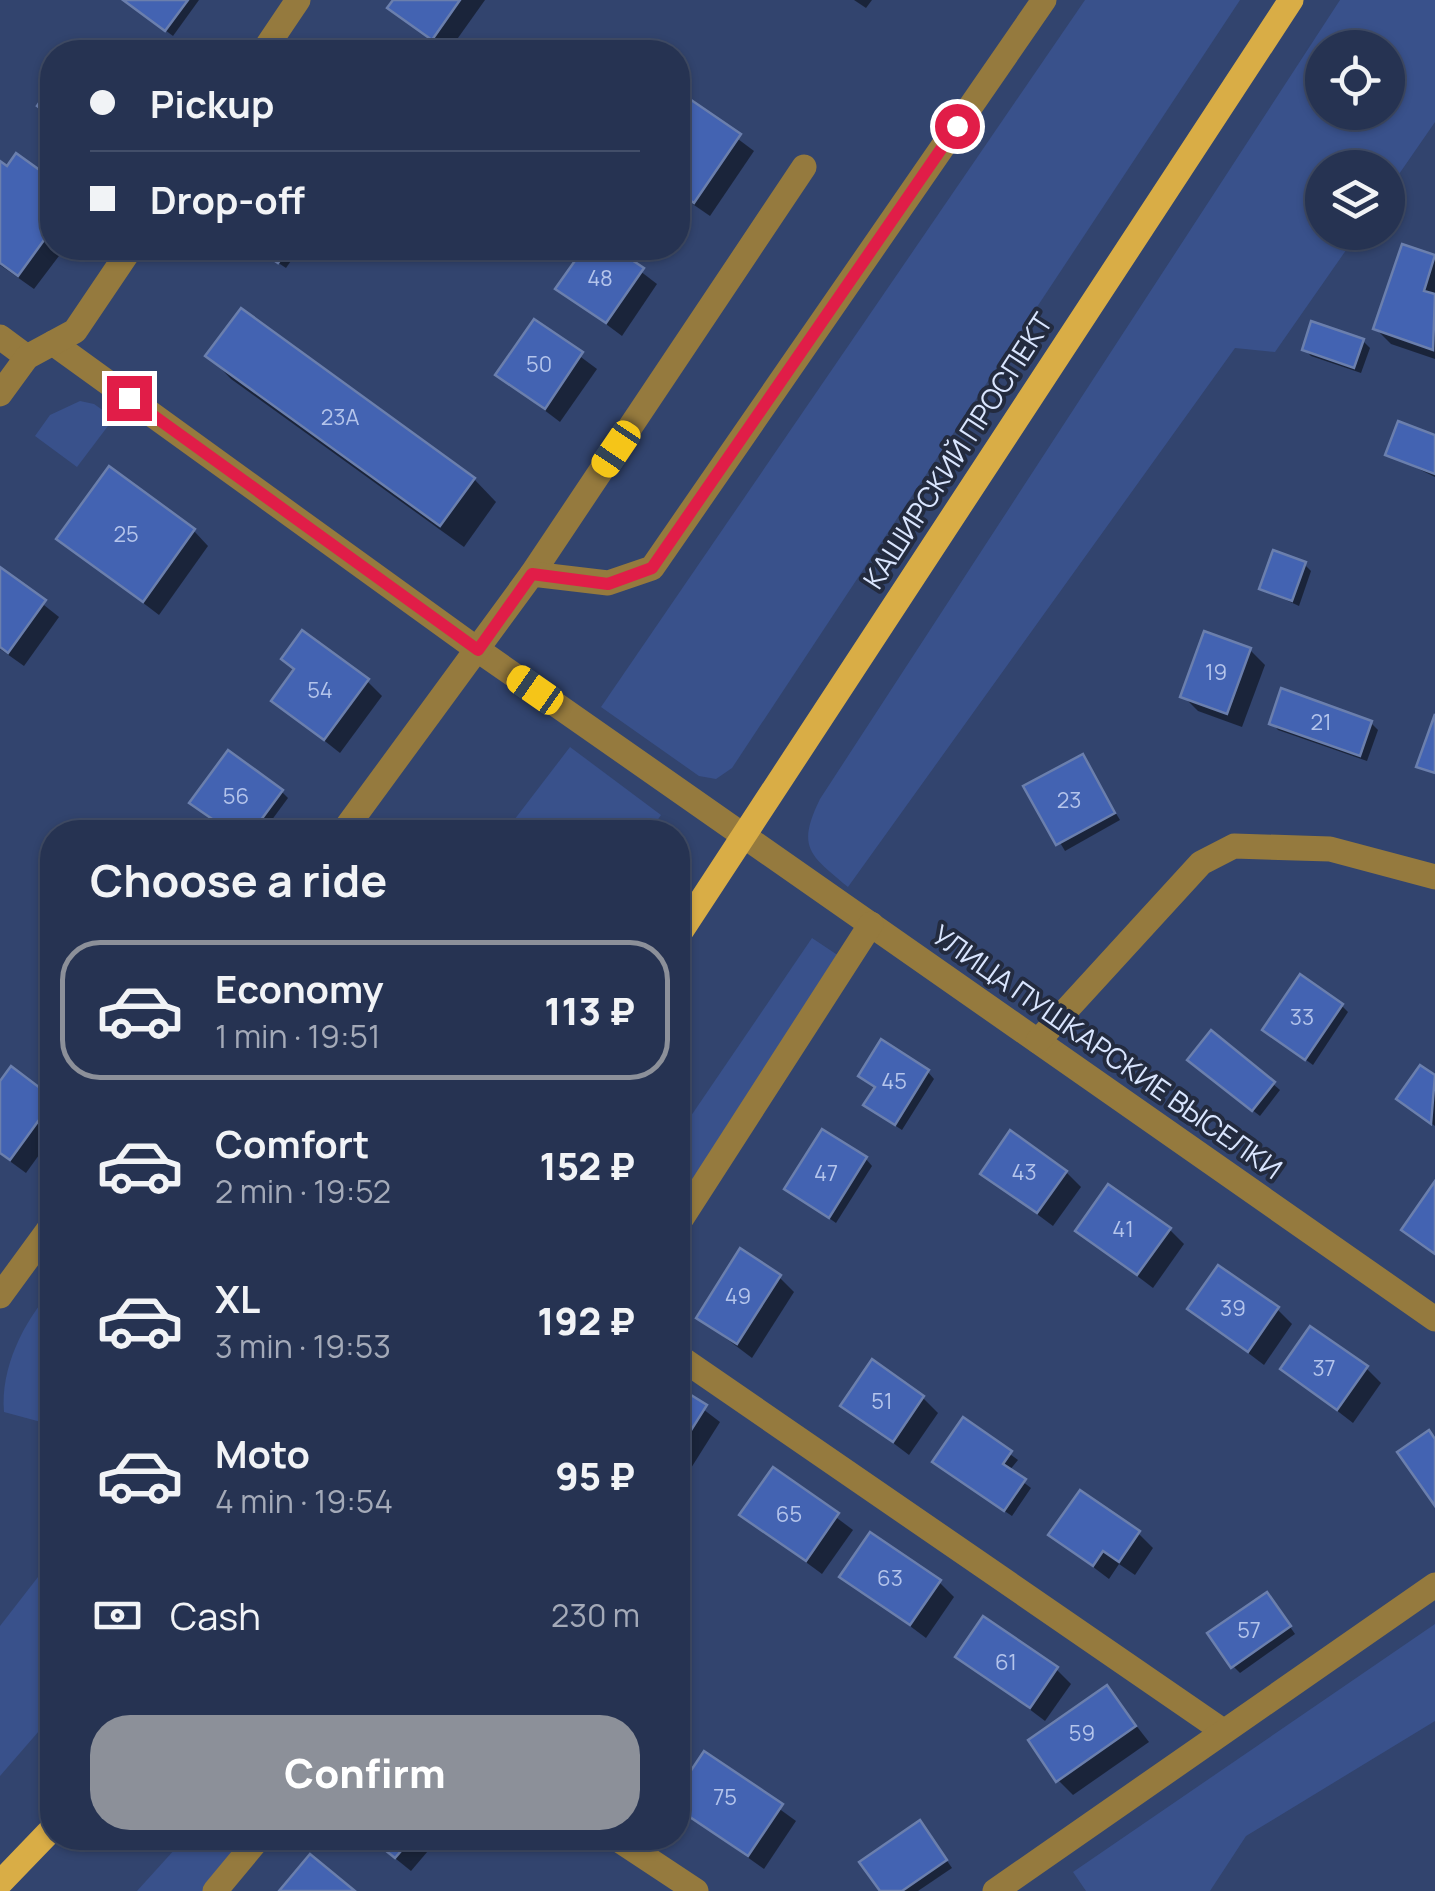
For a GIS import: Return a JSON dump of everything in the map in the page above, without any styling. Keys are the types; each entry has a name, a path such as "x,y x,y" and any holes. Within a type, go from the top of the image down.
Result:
{"main road":[{"name":"КАШИРСКИЙ ПРОСПЕКТ","path":"690,918 1292,0"},
{"path":"0,1883 40,1841"}],"street":[{"path":"271,40 298,0"},
{"path":"532,574 608,584 652,568 1044,0"},
{"path":"352,820 532,574 804,167"},
{"path":"0,394 27,357 75,331 123,260"},
{"path":"0,337 27,357"},
{"name":"УЛИЦА ПУШКАРСКИЕ ВЫСЕЛКИ","path":"53,343 478,650 1435,1319"},
{"path":"1038,1042 1201,862 1234,846 1330,849 1435,877"},
{"path":"690,1205 870,924"},
{"path":"0,1296 40,1242"},
{"path":"690,1364 1223,1731"},
{"path":"995,1891 1435,1585"},
{"path":"215,1891 249,1850"},
{"path":"634,1850 696,1891"}],"shaded area":[{"path":"1085,0 1240,0 732,768 716,779 699,776 601,707"},
{"path":"1340,0 1435,0 1435,122 1405,165 1405,150 1305,150 1305,250 1346,250 1275,352 1235,348 848,887 824,867 811,849 808,840 820,799 1305,54 1305,130 1405,130 1405,30 1320,30"},
{"path":"80,401 94,404 114,418 77,467 35,436 50,415"},
{"path":"570,747 661,815 657,820 514,820"},
{"path":"812,938 845,960 690,1205 690,1117"},
{"path":"40,1306 40,1422 4,1412 10,1362"},
{"path":"40,1574 40,1730 0,1776 0,1626"},
{"path":"1435,1624 1435,1721 1246,1836 1210,1891 1086,1891 1073,1872"},
{"path":"174,1850 249,1850 215,1891 137,1891"}],"building":[{"path":"123,0 188,0 165,31"},
{"path":"393,0 460,0 432,40 387,8"},
{"path":"690,99 741,134 694,203 690,200"},
{"path":"16,153 40,170 40,246 18,276 0,263 0,161 7,166"},
{"path":"1405,245 1435,255 1424,291 1435,294 1433,350 1373,329 1400,250 1405,250"},
{"path":"576,260 632,260 644,268 606,323 555,289"},
{"path":"241,308 475,478 440,526 205,356"},
{"path":"534,319 583,352 545,409 495,375"},
{"path":"1311,321 1364,339 1354,368 1302,350"},
{"path":"1398,421 1435,435 1435,474 1385,455"},
{"path":"109,466 195,529 143,602 56,539"},
{"path":"1273,550 1306,562 1292,601 1259,589"},
{"path":"0,567 46,600 8,653 0,647"},
{"path":"302,630 369,679 324,740 271,701 294,669 281,659"},
{"path":"1204,631 1251,648 1227,714 1180,697"},
{"path":"1281,688 1372,721 1360,756 1269,724"},
{"path":"1435,714 1435,773 1416,767"},
{"path":"228,750 283,790 261,820 214,820 189,803"},
{"path":"1083,754 1115,813 1056,845 1023,786"},
{"path":"1300,974 1343,1004 1305,1060 1262,1030"},
{"path":"1211,1030 1275,1082 1252,1111 1187,1060"},
{"path":"881,1039 929,1070 895,1125 863,1105 875,1087 858,1076"},
{"path":"1420,1065 1435,1075 1431,1124 1396,1099"},
{"path":"11,1066 40,1088 40,1119 10,1160 0,1153 0,1081"},
{"path":"822,1129 867,1157 829,1218 784,1189"},
{"path":"1010,1130 1067,1171 1037,1213 980,1174"},
{"path":"1435,1181 1435,1254 1401,1230"},
{"path":"1108,1184 1171,1228 1137,1275 1075,1231"},
{"path":"740,1248 781,1275 737,1344 696,1318"},
{"path":"1218,1265 1279,1307 1248,1352 1187,1309"},
{"path":"1310,1326 1368,1366 1337,1410 1280,1369"},
{"path":"872,1359 924,1396 893,1442 840,1406"},
{"path":"690,1394 707,1405 690,1432"},
{"path":"963,1417 1012,1451 1003,1464 1026,1479 1004,1511 932,1462"},
{"path":"1429,1430 1435,1439 1435,1506 1397,1452"},
{"path":"773,1467 839,1513 806,1561 739,1515"},
{"path":"1080,1490 1140,1531 1119,1562 1103,1551 1093,1566 1048,1535"},
{"path":"870,1532 941,1580 910,1625 839,1577"},
{"path":"1267,1592 1291,1626 1231,1668 1207,1633"},
{"path":"983,1616 1058,1667 1030,1708 955,1657"},
{"path":"1107,1685 1136,1726 1056,1782 1028,1740"},
{"path":"704,1751 783,1804 748,1856 690,1817 690,1772"},
{"path":"920,1820 947,1860 902,1891 880,1891 859,1862"},
{"path":"385,1850 402,1850 395,1858"},
{"path":"310,1854 355,1891 279,1891"}],"route":[{"path":"129,398 478,650 532,574 608,584 652,568 957,126"}]}
